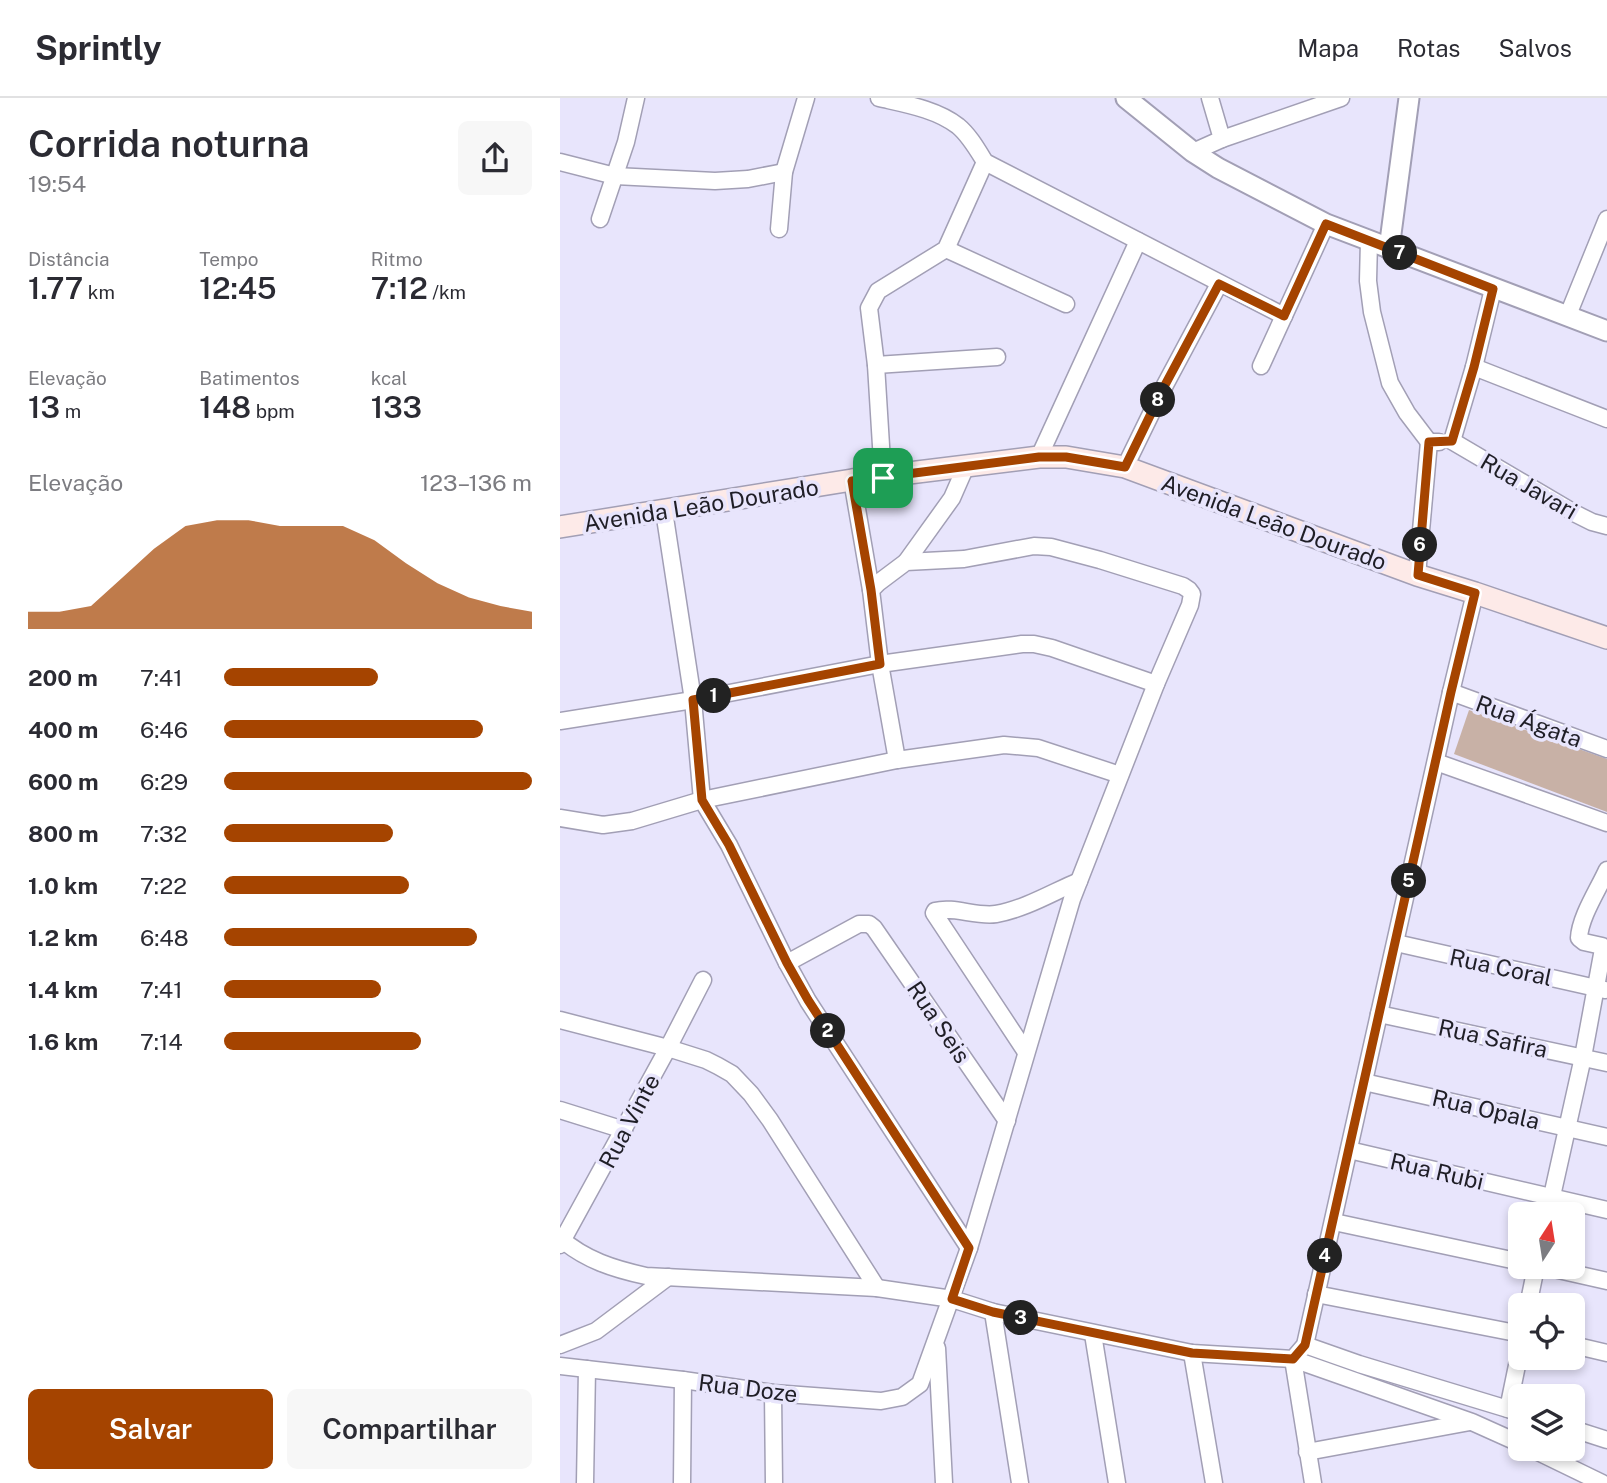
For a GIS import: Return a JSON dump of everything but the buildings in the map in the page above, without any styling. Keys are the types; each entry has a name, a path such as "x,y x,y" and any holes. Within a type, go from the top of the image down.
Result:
{"main road":[{"name":"Avenida Leão Dourado","path":"560,527 852,481 1039,457 1066,457 1125,467 1418,575 1607,638"}],"street":[{"path":"600,219 626,142 636,98"},
{"path":"779,229 784,172 806,98"},
{"path":"879,98 918,107 945,117 960,128 985,162 1284,316"},
{"path":"1126,98 1193,152 1218,168 1326,224 1607,331"},
{"path":"1210,98 1222,139"},
{"path":"1193,152 1310,104 1341,98"},
{"path":"1389,249 1409,98"},
{"path":"560,162 615,176 722,181 784,172"},
{"path":"883,478 876,365 869,308 878,291 946,249 985,162"},
{"path":"1568,316 1607,219"},
{"path":"1261,366 1326,224"},
{"path":"1039,457 1138,241"},
{"path":"1369,241 1368,281 1372,312 1390,383 1406,413 1429,442 1418,575"},
{"path":"946,249 1066,304"},
{"path":"1125,467 1219,284"},
{"path":"1429,442 1452,441 1493,289"},
{"path":"876,365 997,357"},
{"path":"1474,367 1607,419"},
{"name":"Rua Javari","path":"1452,441 1576,514 1607,526"},
{"path":"871,590 906,562 947,505 966,466"},
{"path":"852,481 897,760"},
{"path":"664,511 693,700 702,800 729,845 808,1000 969,1248"},
{"path":"906,562 964,559 1023,548 1051,547 1182,586 1192,594 1192,600 1156,684 1072,899 969,1248 936,1338 944,1483"},
{"path":"1313,1483 1293,1359 1305,1345 1475,593"},
{"path":"560,721 693,700 880,664 1022,644 1052,648 1156,684"},
{"name":"Rua Ágata","path":"1451,692 1607,749"},
{"path":"560,818 603,825 632,821 702,800 897,760 1003,745 1038,748 1120,775"},
{"path":"1436,762 1607,823"},
{"path":"1551,1202 1583,1057 1602,989 1602,946 1584,942 1578,935 1607,870"},
{"path":"1026,1052 934,913 944,910 995,914 1022,906 1079,881"},
{"name":"Rua Seis","path":"787,963 859,924 869,924 1007,1121"},
{"name":"Rua Coral","path":"1396,943 1602,989"},
{"name":"Rua Vinte","path":"561,1241 624,1130 703,979"},
{"name":"Rua Safira","path":"1379,1014 1607,1063"},
{"path":"560,1020 668,1048 732,1073 769,1120 877,1288"},
{"name":"Rua Opala","path":"1364,1082 1607,1137"},
{"path":"560,1110 624,1130"},
{"name":"Rua Rubi","path":"1349,1150 1607,1210"},
{"path":"1334,1222 1508,1259"},
{"path":"561,1241 615,1270 646,1276 877,1288 952,1299 993,1312 1192,1353 1293,1359 1472,1422 1508,1438"},
{"path":"1586,1276 1607,1281"},
{"path":"560,1345 596,1331 668,1277"},
{"path":"1316,1294 1508,1331"},
{"path":"993,1312 1020,1483"},
{"path":"1093,1334 1117,1483"},
{"name":"Rua Doze","path":"560,1366 773,1393 881,1401 902,1397 920,1384 936,1338"},
{"path":"1305,1345 1508,1409"},
{"path":"1585,1348 1607,1353"},
{"path":"1192,1353 1214,1483"},
{"path":"585,1483 587,1369"},
{"path":"682,1483 683,1380"},
{"path":"773,1393 774,1483"},
{"path":"1307,1452 1472,1422"},
{"path":"1585,1433 1607,1440"},
{"path":"1557,1461 1602,1483"}],"route":[{"path":"1326,224 1493,289 1452,441 1429,442 1418,575 1475,593 1305,1345 1293,1359 1192,1353 993,1312 952,1299 969,1248 808,1000 729,845 702,800 693,700 880,664 871,590 852,481 883,478 1039,457 1066,457 1125,467 1219,284 1284,316 1326,224"}]}
